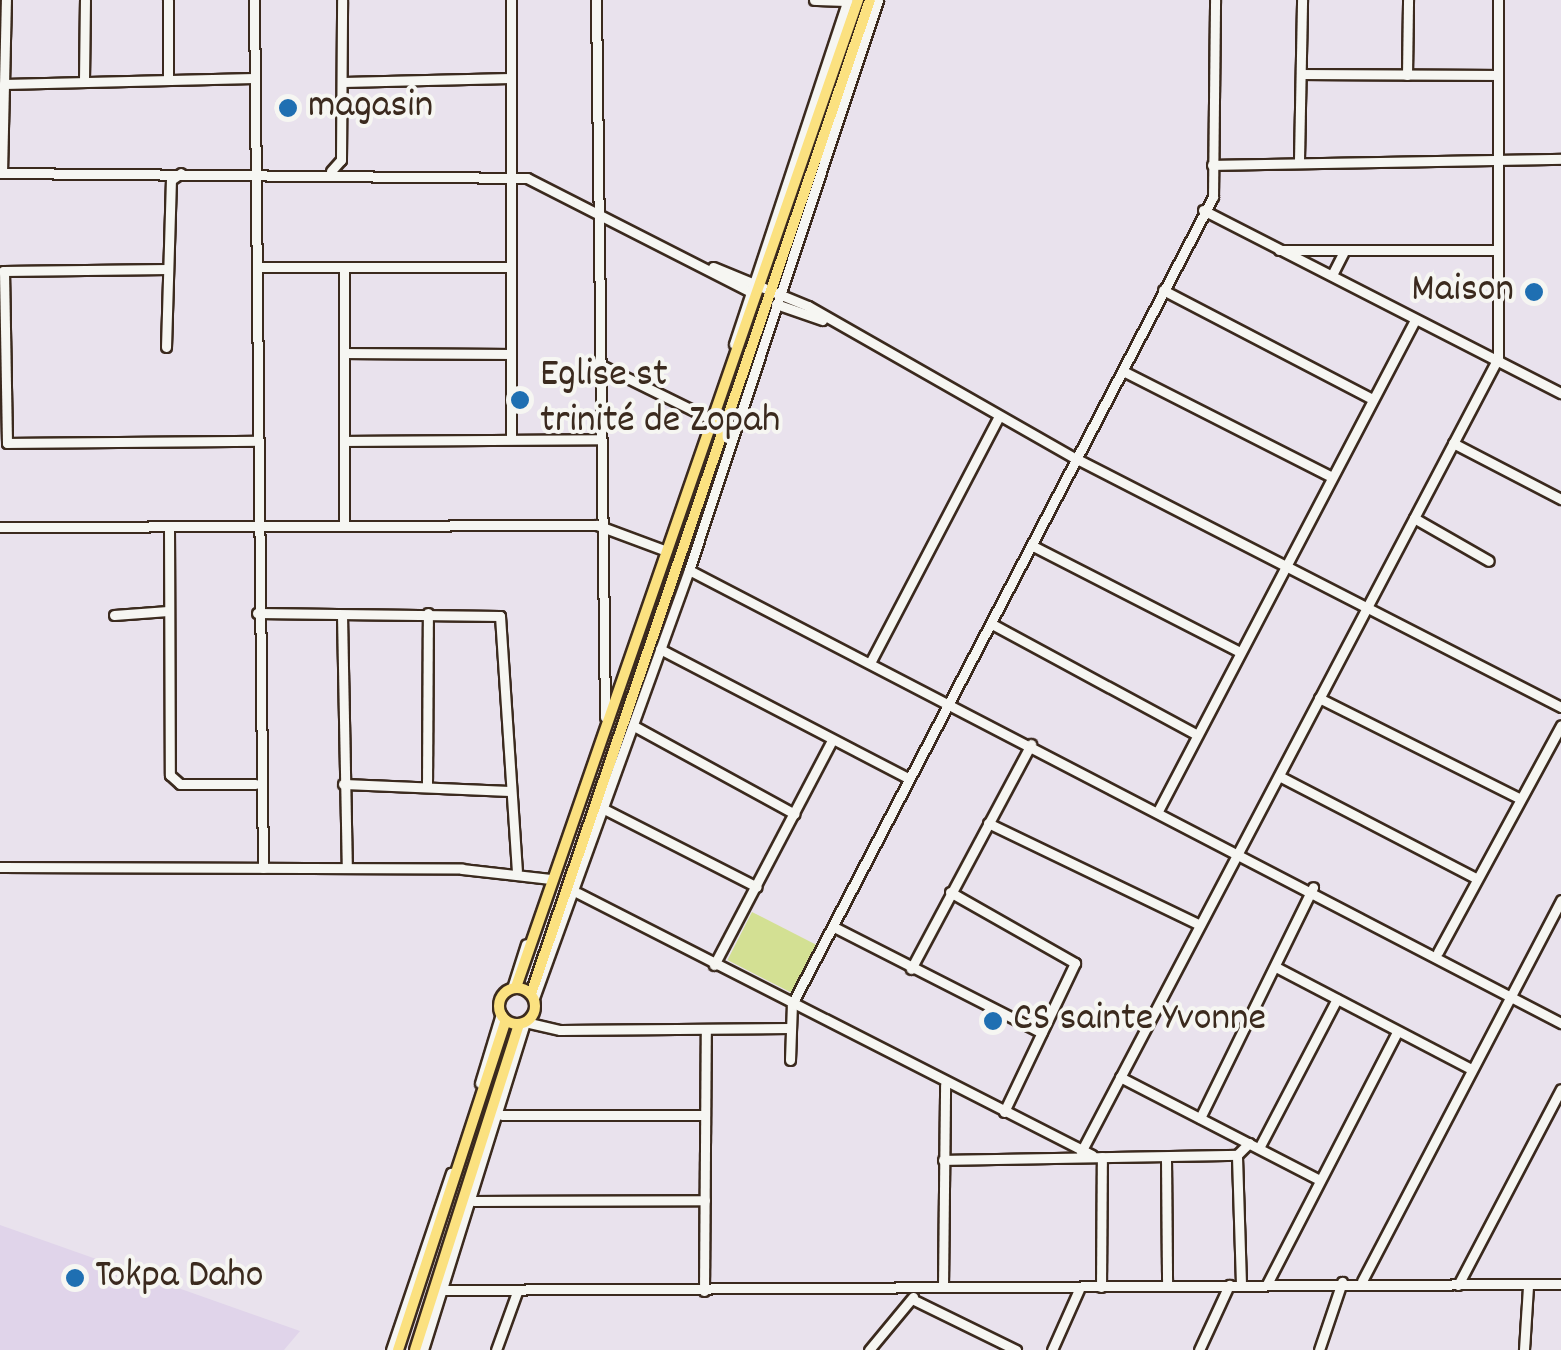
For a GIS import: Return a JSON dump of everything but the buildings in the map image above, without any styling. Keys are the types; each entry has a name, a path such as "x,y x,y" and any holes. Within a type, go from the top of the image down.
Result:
{"main road":[{"path":"394,1350 503,1017 858,0"},
{"path":"415,1350 439,1290 522,1023 775,304 870,0"},
{"path":"514,988 532,996"},
{"path":"503,1017 522,1023"}],"street":[{"path":"6,0 1,173 331,172 515,178 713,267 775,304 824,321"},
{"path":"84,80 85,0"},
{"path":"168,0 168,78"},
{"path":"254,0 258,267 255,784 263,868"},
{"path":"331,172 341,160 342,0"},
{"path":"511,438 510,267 515,178 510,78 512,0"},
{"path":"596,0 598,525 605,717"},
{"path":"759,281 848,1 814,0"},
{"path":"779,291 878,0"},
{"path":"790,1060 792,1004 947,699 992,624 1213,197 1215,0"},
{"path":"1299,160 1302,0"},
{"path":"1407,75 1408,0"},
{"path":"1101,1287 1092,1155 1120,1077 1498,358 1498,0"},
{"path":"1303,74 1498,74"},
{"path":"4,84 254,78"},
{"path":"342,82 510,78"},
{"path":"1212,165 1299,160 1561,160"},
{"path":"166,347 170,180 184,172"},
{"path":"1203,210 1561,393"},
{"path":"1276,250 1498,250"},
{"path":"1332,275 1345,250"},
{"path":"258,267 510,267"},
{"path":"713,267 779,291 824,321 1075,458 1561,707"},
{"path":"168,269 2,271 7,443 258,441"},
{"path":"344,269 344,524"},
{"path":"1163,290 1372,400"},
{"path":"514,988 708,418 755,294"},
{"path":"532,996 578,892 775,304"},
{"path":"1158,811 1415,320"},
{"path":"344,353 509,354"},
{"path":"598,364 708,418"},
{"path":"1123,370 1332,477"},
{"path":"871,662 999,416"},
{"path":"344,440 599,439"},
{"path":"1454,442 1561,499"},
{"path":"1414,518 1489,561"},
{"path":"0,528 598,525 664,550"},
{"path":"168,526 170,775 180,784 255,784"},
{"path":"1033,546 1240,652"},
{"path":"689,570 947,699 1238,854 1313,887 1438,952 1561,1023"},
{"path":"114,615 168,611"},
{"path":"257,613 488,611 505,625 517,870"},
{"path":"427,786 428,613"},
{"path":"342,615 347,868"},
{"path":"992,624 1197,736"},
{"path":"660,650 908,778"},
{"path":"1319,698 1519,798"},
{"path":"634,726 795,814"},
{"path":"1438,952 1561,726"},
{"path":"714,965 832,740"},
{"path":"910,969 1031,744"},
{"path":"1279,776 1476,878"},
{"path":"343,784 511,791"},
{"path":"606,810 757,887"},
{"path":"988,823 1200,925"},
{"path":"0,867 517,870 550,880"},
{"path":"1200,1118 1313,887"},
{"path":"578,892 944,1085 1092,1155"},
{"path":"950,892 1074,960 1004,1112"},
{"path":"1362,1281 1561,900"},
{"path":"834,927 1042,1033"},
{"path":"1276,967 1471,1069"},
{"path":"943,1160 1237,1156 1254,1145 1336,999"},
{"path":"424,1350 439,1290 502,1116 522,1023 706,1030 790,1028"},
{"path":"704,1291 706,1030"},
{"path":"1267,1284 1318,1179 1398,1032"},
{"path":"1120,1077 1318,1179"},
{"path":"943,1286 944,1085"},
{"path":"1458,1286 1561,1089"},
{"path":"502,1116 704,1114"},
{"path":"1201,1349 1235,1285 1237,1156"},
{"path":"1166,1159 1167,1286"},
{"path":"474,1201 704,1200"},
{"path":"439,1290 1080,1288 1362,1281 1528,1287 1558,1284 1561,1273"},
{"path":"1319,1350 1342,1282"},
{"path":"869,1350 921,1286"},
{"path":"1524,1350 1528,1287"},
{"path":"1052,1350 1080,1288"},
{"path":"496,1350 517,1292"},
{"path":"912,1299 1016,1350"}],"shaded area":[{"name":"Tokpa Daho","path":"0,1225 300,1331 284,1350 0,1350"}],"green space":[{"path":"752,912 816,945 792,993 727,960"}],"place":[{"name":"magasin","path":"288,108"},
{"name":"Maison","path":"1534,292"},
{"name":"Eglise st trinité de Zopah","path":"520,400"},
{"name":"CS sainte Yvonne","path":"993,1021"},
{"name":"Tokpa Daho","path":"75,1278"}]}
